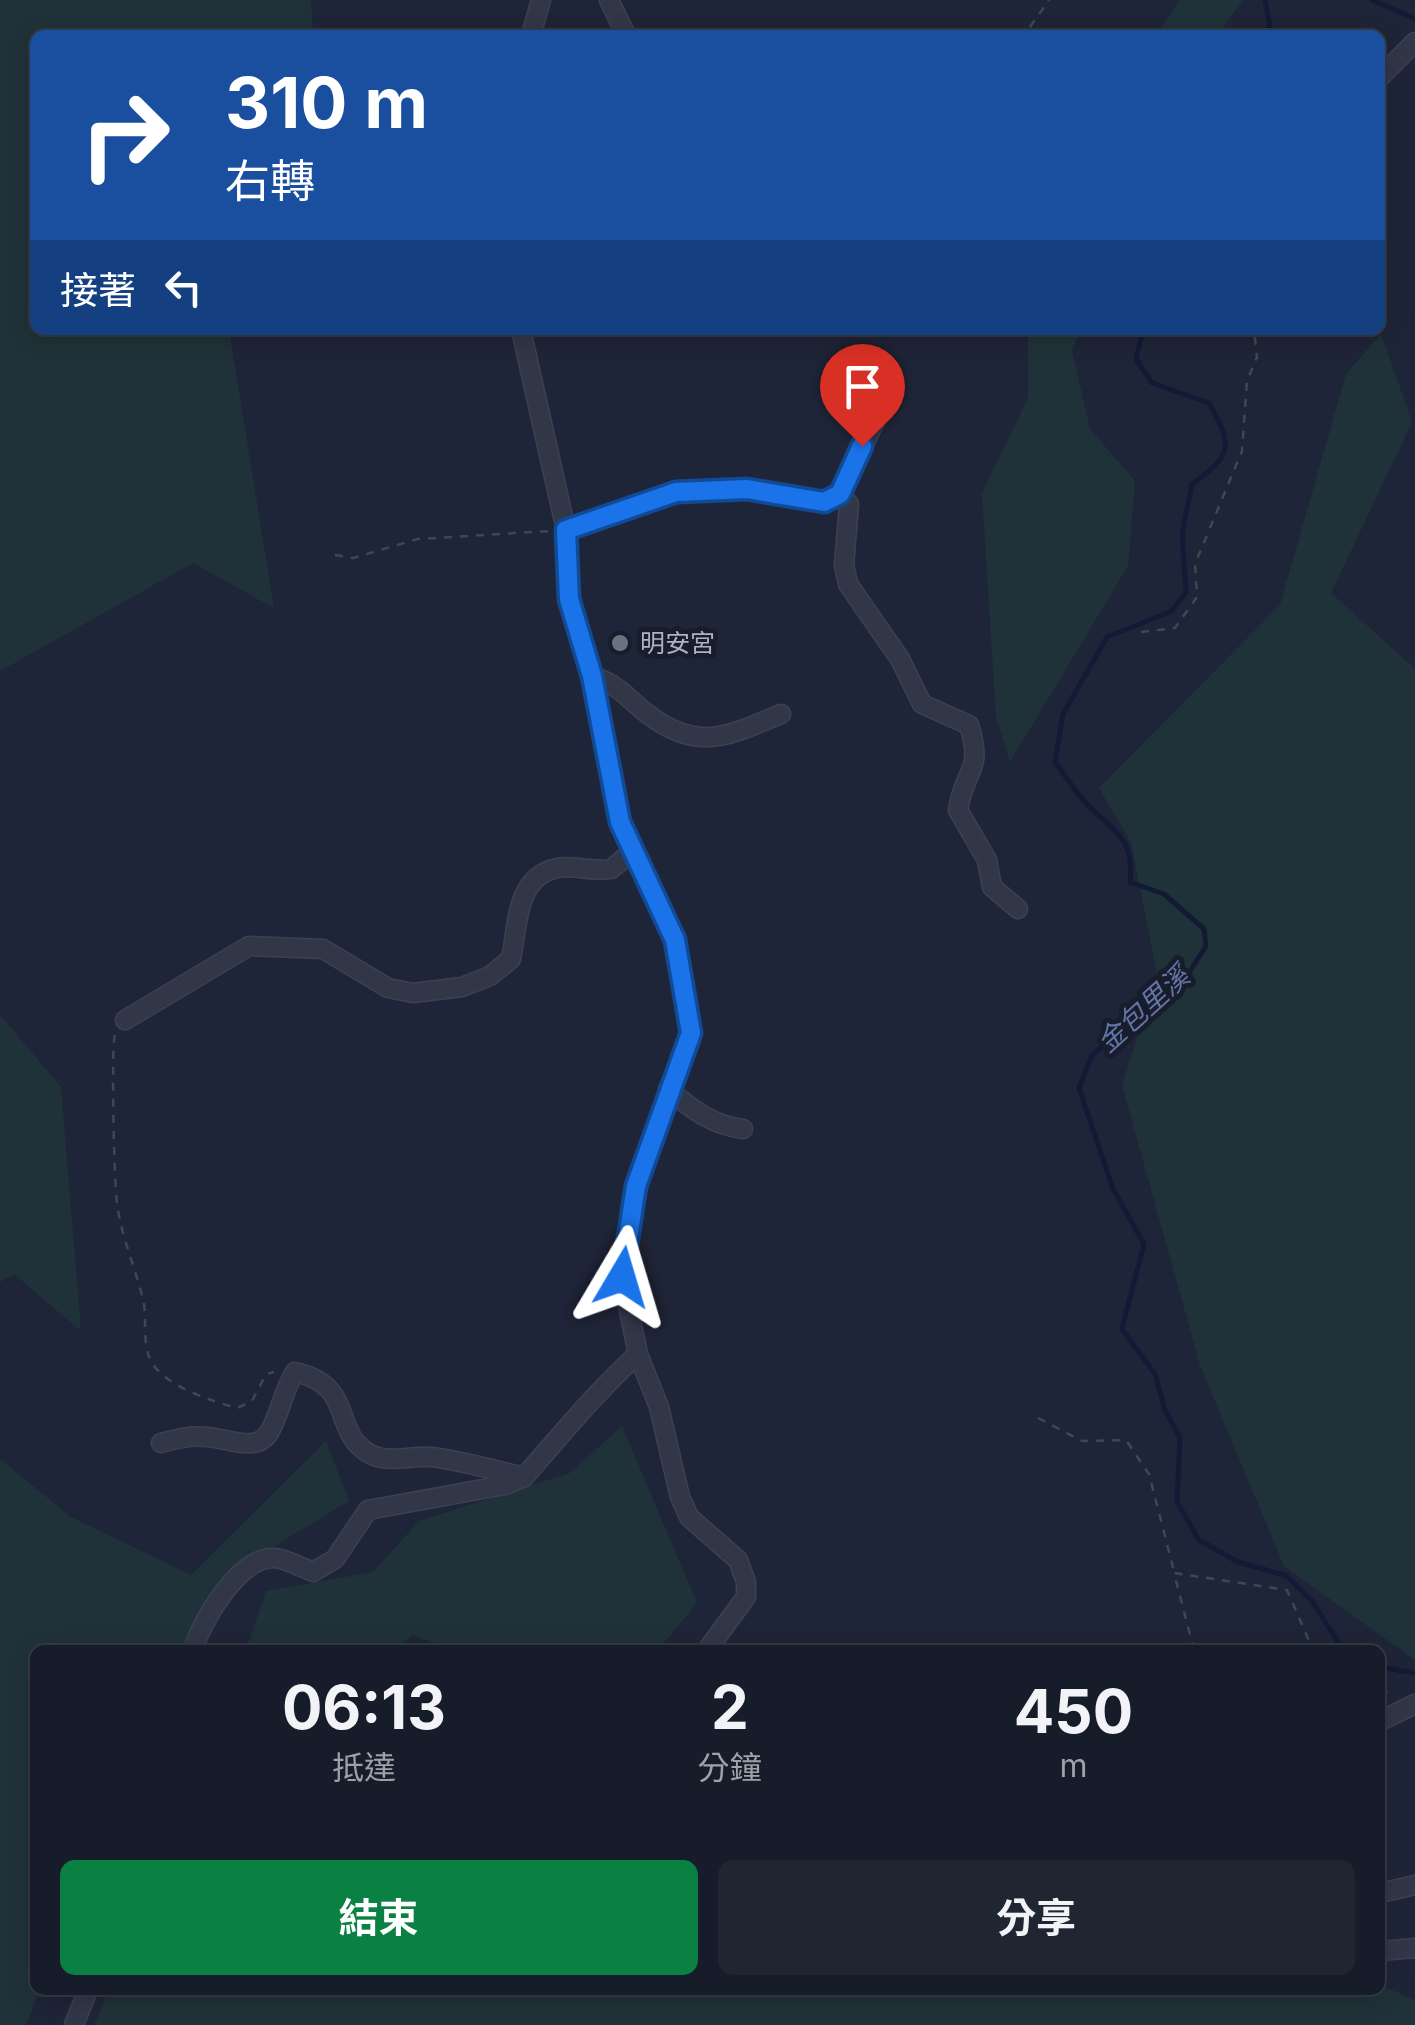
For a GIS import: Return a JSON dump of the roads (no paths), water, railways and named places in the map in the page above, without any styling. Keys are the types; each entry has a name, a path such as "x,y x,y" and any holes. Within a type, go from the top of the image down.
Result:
{"street":[{"path":"532,30 541,0"},
{"path":"609,0 624,30"},
{"path":"1385,71 1415,42"},
{"path":"522,335 566,530 569,599 592,676 620,822 630,853 657,896 675,940 687,1000 691,1033 636,1186 623,1250 622,1277 638,1354 659,1406 680,1497 689,1517 738,1560 746,1582 746,1597 711,1645"},
{"path":"566,530 676,492 747,489 824,502 840,494 878,414"},
{"path":"840,494 849,504 844,565 848,584 900,659 922,704 969,725 978,751 958,810 986,860 992,888 1018,908"},
{"path":"592,676 619,685 663,724 711,740 780,714"},
{"path":"124,1020 248,946 323,949 397,992 462,987 490,976 511,960 524,891 538,876 559,868 611,869 630,853"},
{"path":"668,1089 696,1113 743,1128"},
{"path":"194,1645 200,1625 219,1596 266,1558 278,1558 313,1572 335,1559 368,1510 505,1486 524,1477 572,1426 590,1399 638,1354"},
{"path":"161,1443 186,1437 251,1444 263,1440 271,1429 281,1394 295,1372 320,1378 334,1394 348,1430 367,1453 384,1458 430,1457 524,1477"},
{"path":"1385,1719 1415,1704"},
{"path":"1385,1892 1415,1886"},
{"path":"1385,1951 1415,1948"},
{"path":"74,2025 86,1995"}],"waterway":[{"name":"金包里溪","path":"1265,0 1267,30"},
{"path":"1372,0 1415,19"},
{"name":"金包里溪","path":"1142,335 1136,359 1152,383 1209,403 1222,430 1225,449 1215,465 1192,484 1182,534 1186,592 1172,611 1107,637 1063,714 1055,762 1081,797 1125,843 1131,866 1130,882 1164,894 1204,929 1206,946 1190,971 1092,1055 1079,1088 1113,1189 1144,1244 1122,1329 1155,1374 1165,1410 1180,1438 1177,1502 1199,1540 1238,1562 1287,1576 1312,1601 1340,1645"},
{"name":"金包里溪","path":"1385,1668 1415,1673"}],"place":[{"name":"明安宮","path":"620,643"}]}
